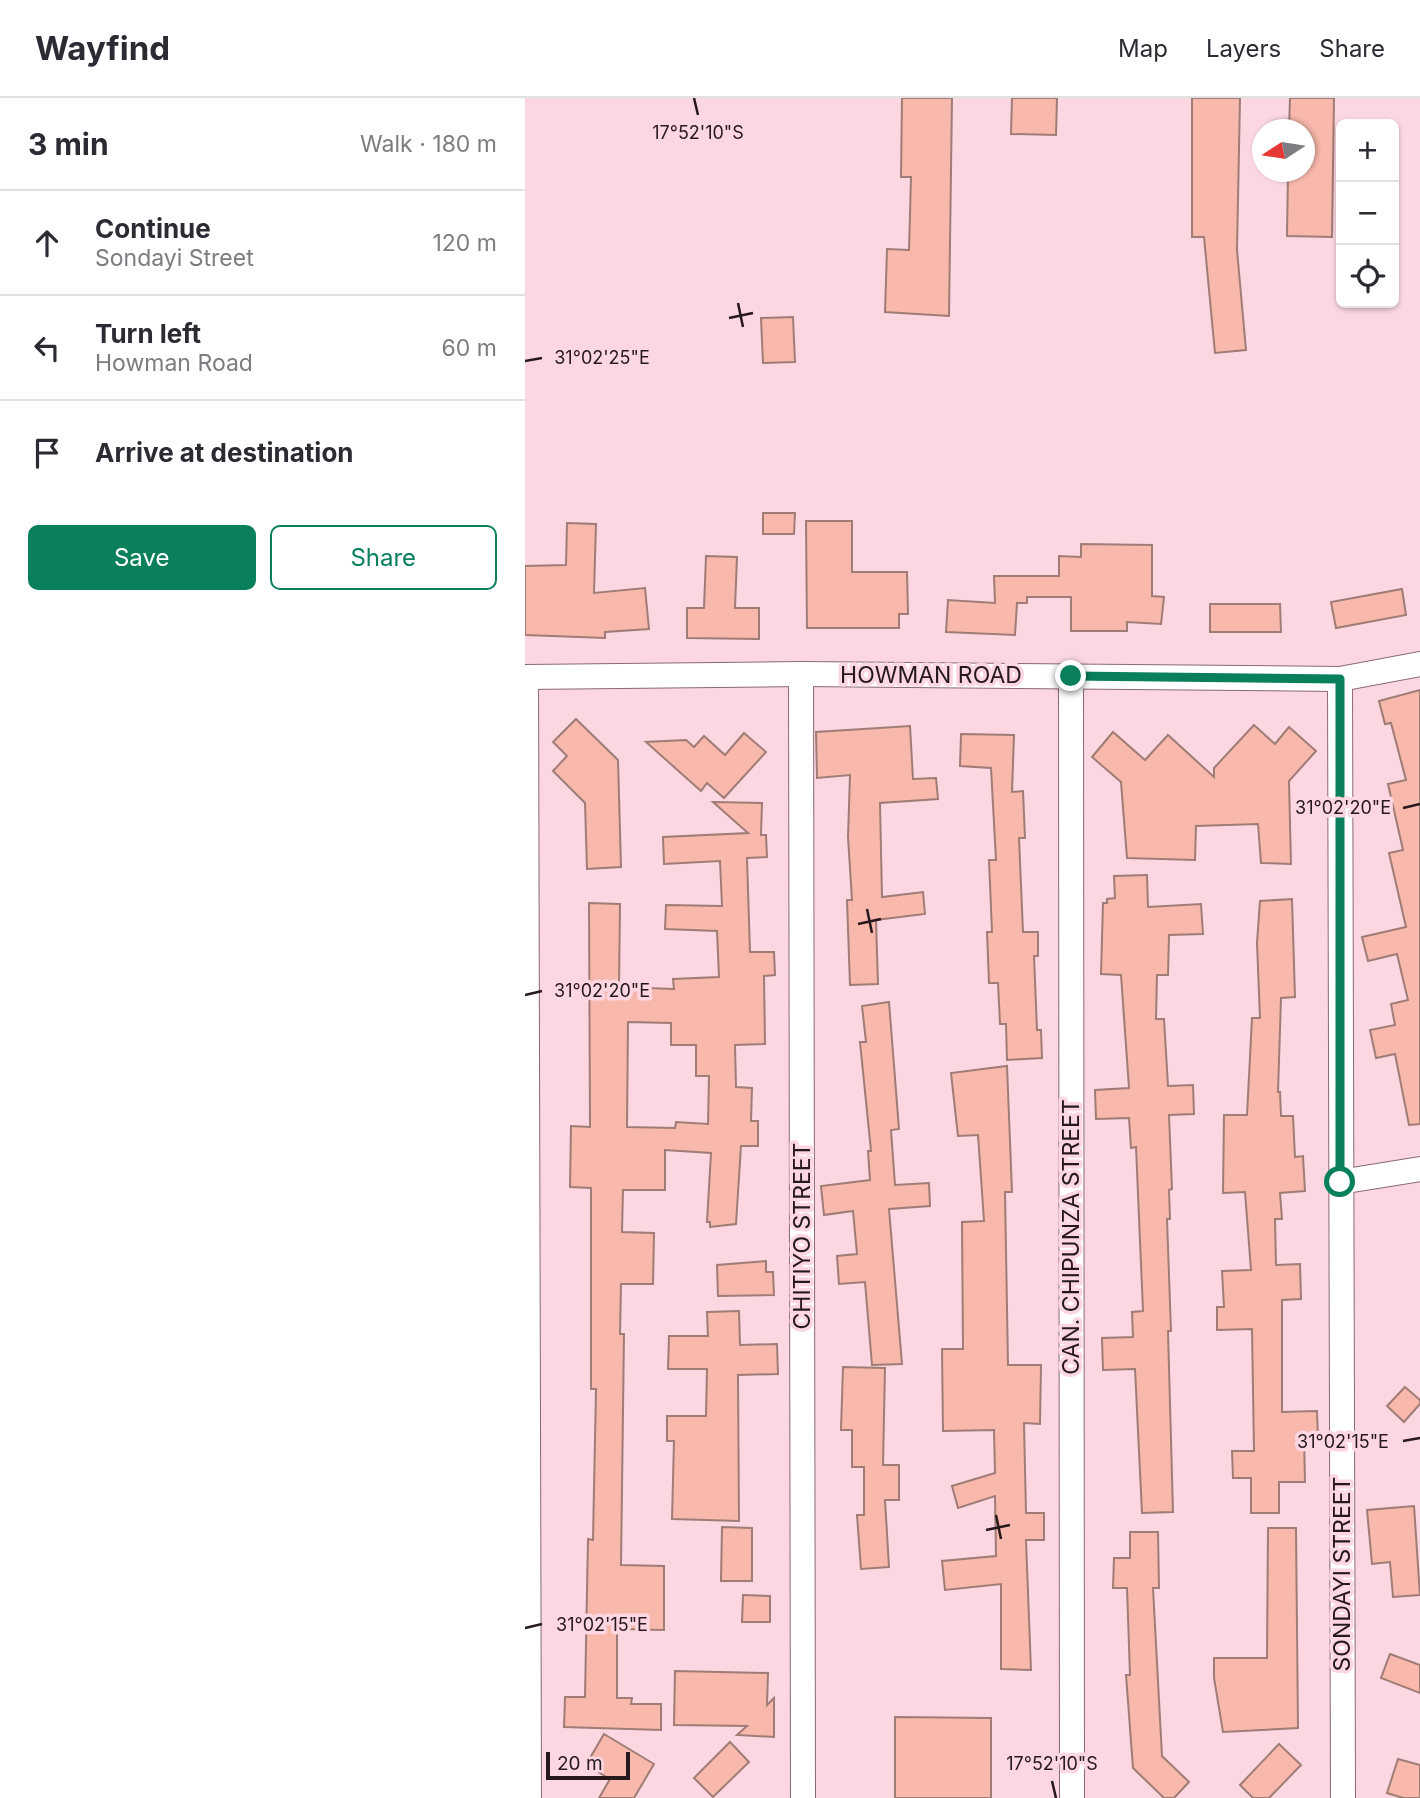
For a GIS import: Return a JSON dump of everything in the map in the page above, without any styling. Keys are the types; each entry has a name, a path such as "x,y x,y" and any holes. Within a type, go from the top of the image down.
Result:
{"street":[{"name":"HOWMAN ROAD","path":"525,677 801,674 1340,679 1420,664"},
{"name":"CHITIYO STREET","path":"801,674 803,1798"},
{"name":"CAN. CHIPUNZA STREET","path":"1071,676 1072,1798"},
{"path":"525,677 529,1798"},
{"name":"SONDAYI STREET","path":"1340,679 1343,1798"},
{"path":"1340,1182 1420,1169"}],"building":[{"path":"902,98 952,98 949,316 885,312 887,249 909,250 911,177 901,177"},
{"path":"1012,98 1057,98 1056,135 1011,134"},
{"path":"1192,98 1240,98 1237,250 1246,350 1215,353 1204,237 1192,237"},
{"path":"1290,98 1334,98 1332,237 1287,236 1288,182 1315,182 1315,119 1289,119"},
{"path":"793,317 795,362 763,363 761,318"},
{"path":"763,513 795,513 794,534 763,534"},
{"path":"806,521 852,521 852,572 907,572 908,614 899,614 899,628 807,628"},
{"path":"567,523 596,524 594,593 645,588 649,629 605,632 605,638 525,635 525,566 566,565"},
{"path":"1081,544 1152,545 1152,596 1164,597 1161,624 1127,622 1127,631 1071,631 1071,597 1027,597 1027,603 1017,603 1015,635 946,632 948,600 995,603 994,576 1059,576 1059,556 1081,557"},
{"path":"706,556 737,557 735,608 759,608 759,639 687,638 687,608 704,608"},
{"path":"1402,589 1406,615 1336,628 1331,602"},
{"path":"1210,604 1280,604 1281,632 1210,632"},
{"path":"1420,690 1420,1124 1409,1125 1395,1054 1376,1058 1370,1030 1395,1025 1391,1004 1408,1000 1397,954 1368,961 1362,937 1406,927 1389,853 1403,850 1388,784 1406,780 1391,723 1385,724 1379,701"},
{"path":"576,719 618,760 621,867 587,869 585,803 553,771 567,756 553,742"},
{"path":"1254,725 1275,744 1289,727 1316,751 1289,781 1291,864 1261,863 1258,824 1196,826 1195,860 1127,858 1121,782 1092,757 1113,732 1145,760 1168,735 1214,777 1214,768"},
{"path":"910,726 913,779 936,778 938,799 880,803 882,897 923,892 925,914 876,920 878,984 850,985 847,900 852,900 848,837 850,775 817,778 816,732"},
{"path":"744,733 766,752 724,798 707,783 701,791 646,742 686,740 694,747 704,736 725,755"},
{"path":"961,734 1014,735 1012,792 1023,791 1025,838 1019,838 1023,932 1038,932 1038,956 1034,956 1037,1030 1041,1030 1042,1058 1007,1060 1006,1024 1000,1024 998,983 989,983 987,932 992,932 989,860 996,860 991,768 960,766"},
{"path":"713,802 762,803 761,835 766,835 767,857 747,858 750,952 774,952 775,975 764,976 765,1044 735,1045 736,1087 752,1088 751,1121 758,1121 758,1146 741,1146 736,1224 710,1227 710,1222 707,1222 711,1153 665,1150 665,1190 623,1190 622,1232 654,1233 653,1284 621,1284 620,1334 624,1334 621,1565 664,1566 664,1630 617,1629 617,1698 632,1698 631,1704 661,1704 661,1730 564,1727 565,1697 585,1697 588,1539 593,1540 596,1389 591,1389 591,1188 570,1187 571,1126 590,1127 589,903 620,904 619,987 674,989 673,979 719,977 717,931 665,929 666,905 722,906 720,861 664,864 663,837 748,833","holes":["628,1022 671,1023 671,1045 696,1045 696,1076 709,1076 708,1124 676,1122 675,1128 627,1127"]},
{"path":"1147,875 1148,907 1201,904 1203,934 1169,935 1168,975 1157,975 1156,1019 1164,1019 1168,1086 1193,1085 1194,1114 1169,1115 1172,1189 1169,1190 1170,1219 1167,1219 1171,1331 1168,1331 1173,1512 1142,1513 1135,1369 1103,1370 1102,1338 1133,1337 1132,1312 1143,1311 1136,1147 1131,1148 1129,1118 1096,1119 1095,1090 1129,1088 1121,975 1101,974 1103,903 1107,903 1107,899 1115,898 1114,876"},
{"path":"1292,899 1295,997 1281,998 1278,1092 1281,1116 1293,1116 1295,1157 1303,1156 1305,1191 1280,1193 1282,1219 1275,1219 1276,1265 1300,1264 1301,1299 1282,1300 1282,1412 1317,1411 1318,1438 1304,1438 1305,1482 1279,1482 1279,1513 1251,1513 1251,1478 1233,1478 1232,1451 1254,1451 1252,1329 1217,1330 1217,1307 1224,1307 1222,1271 1251,1270 1245,1192 1223,1193 1224,1115 1247,1115 1252,1018 1260,1018 1257,943 1260,901"},
{"path":"889,1002 899,1129 891,1130 895,1185 929,1183 930,1206 889,1209 902,1364 872,1365 865,1282 839,1284 837,1256 857,1254 853,1211 824,1215 821,1186 870,1180 868,1151 871,1151 860,1042 866,1042 862,1006"},
{"path":"1007,1066 1012,1192 1005,1192 1008,1365 1041,1365 1040,1424 1024,1423 1026,1513 1044,1513 1044,1540 1026,1540 1031,1670 1001,1669 1001,1584 945,1590 942,1561 996,1556 995,1496 958,1508 952,1486 995,1473 994,1430 943,1431 942,1349 963,1349 962,1222 984,1221 978,1135 958,1136 951,1073"},
{"path":"766,1261 766,1272 773,1272 774,1295 718,1296 717,1265"},
{"path":"739,1311 740,1345 777,1344 778,1374 738,1375 739,1521 672,1519 674,1441 667,1441 667,1416 706,1416 707,1369 668,1369 669,1336 708,1336 707,1312"},
{"path":"843,1367 885,1368 883,1465 899,1465 899,1500 885,1500 889,1567 861,1569 857,1515 864,1515 864,1467 852,1467 852,1430 841,1430"},
{"path":"1405,1387 1420,1400 1420,1404 1404,1422 1387,1406"},
{"path":"1414,1506 1420,1595 1393,1597 1390,1562 1372,1564 1367,1510"},
{"path":"722,1527 752,1528 752,1581 721,1581"},
{"path":"1268,1528 1296,1528 1298,1728 1223,1732 1214,1678 1214,1658 1267,1658"},
{"path":"1130,1532 1158,1532 1159,1588 1153,1588 1162,1756 1189,1782 1174,1798 1164,1798 1133,1768 1126,1675 1130,1675 1127,1588 1113,1588 1114,1558 1130,1558"},
{"path":"743,1595 770,1596 770,1622 742,1622"},
{"path":"1390,1654 1420,1665 1420,1693 1381,1678"},
{"path":"675,1671 768,1673 767,1705 774,1698 774,1737 737,1735 747,1726 674,1725"},
{"path":"895,1717 991,1718 991,1798 895,1798"},
{"path":"604,1734 654,1764 634,1798 599,1798 610,1779 586,1765"},
{"path":"730,1742 749,1762 713,1797 694,1778"},
{"path":"1279,1744 1301,1765 1269,1798 1253,1798 1240,1785"},
{"path":"1398,1759 1420,1765 1420,1798 1403,1798 1387,1793"}],"route":[{"path":"1071,676 1340,679 1340,1182"}]}
